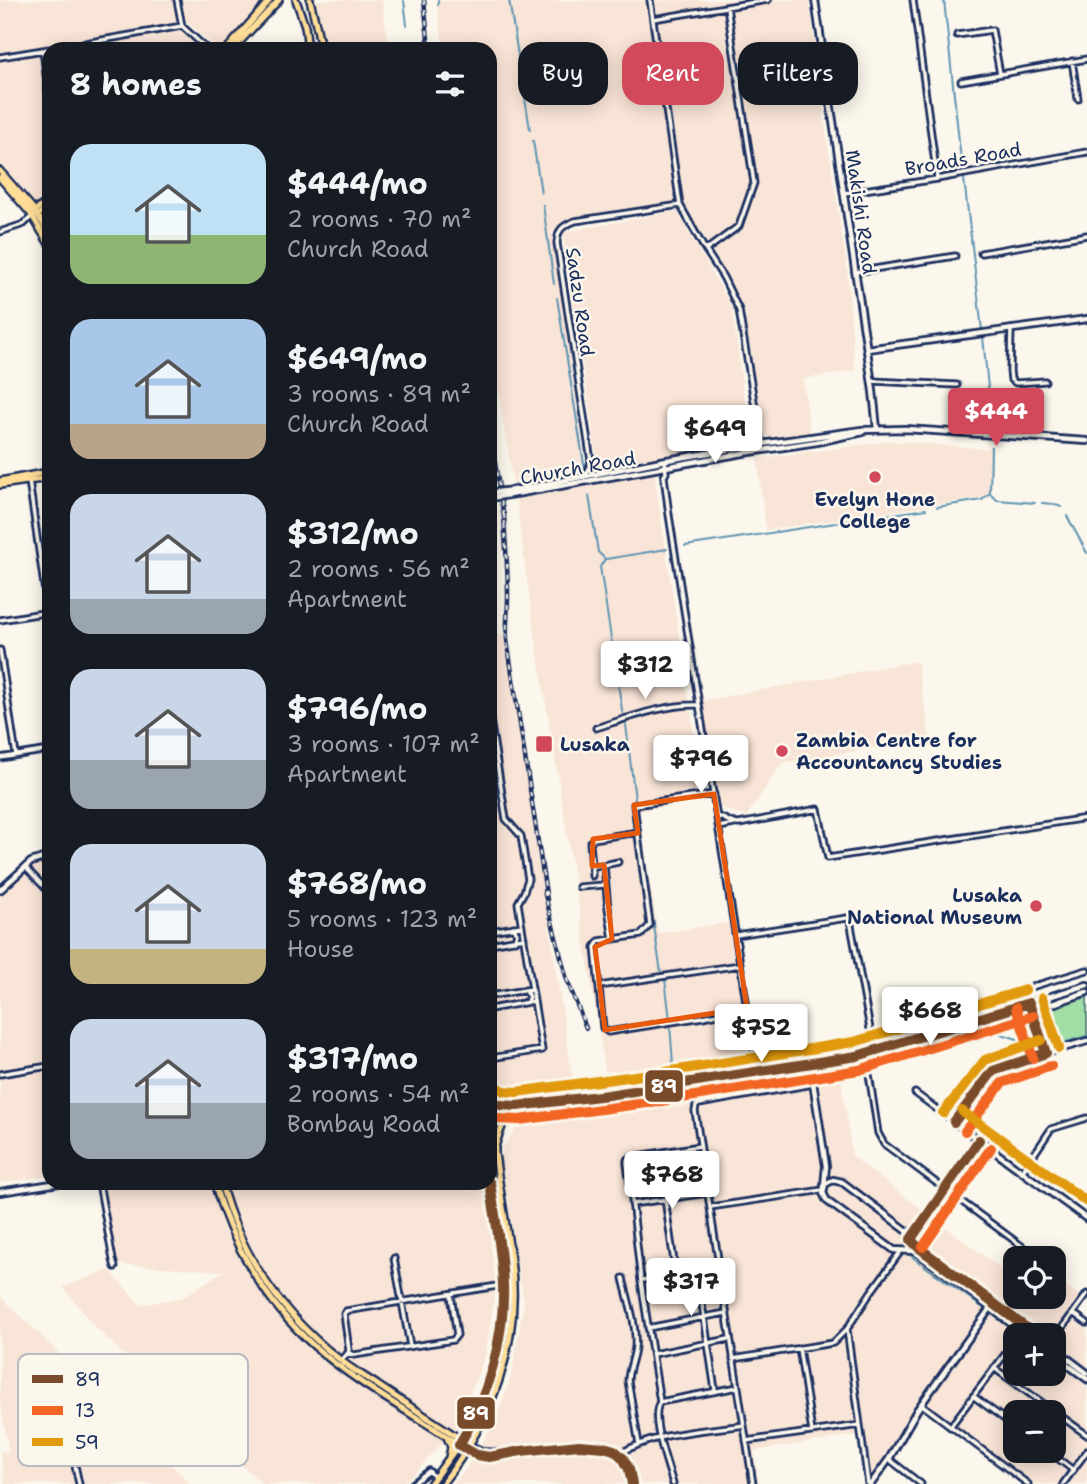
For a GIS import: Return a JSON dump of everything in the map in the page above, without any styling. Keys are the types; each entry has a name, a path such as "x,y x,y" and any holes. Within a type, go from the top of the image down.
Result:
{"main road":[{"path":"233,42 270,0"},
{"path":"240,42 279,0"},
{"path":"296,0 307,42"},
{"path":"310,0 320,42"},
{"name":"Makishi Road","path":"815,0 877,429"},
{"path":"0,171 42,231"},
{"path":"0,178 42,225"},
{"path":"33,215 42,207"},
{"path":"33,215 42,210"},
{"path":"867,349 1087,319"},
{"path":"846,432 873,424 876,415"},
{"name":"Church Road","path":"762,447 817,442 877,429"},
{"name":"Church Road","path":"521,491 606,473 877,429 1087,441"},
{"name":"Church Road","path":"497,495 663,464"},
{"path":"0,483 42,476"},
{"path":"0,483 42,477"},
{"path":"0,890 31,862 42,858"},
{"path":"609,1097 857,1056 1087,985"},
{"path":"497,1103 517,1106 593,1099 811,1069 883,1055 1087,992"},
{"path":"1029,1003 1046,1053"},
{"path":"1087,1041 993,1071 954,1122 1087,1219"},
{"path":"811,1069 826,1166 823,1195 827,1201 894,1250 915,1251 1018,1323"},
{"path":"504,1123 523,1112 593,1099"},
{"path":"497,1143 505,1115 500,1105"},
{"path":"497,1133 501,1130"},
{"path":"903,1250 908,1247 979,1140"},
{"path":"442,1484 468,1448 483,1420 499,1382 508,1346 513,1312 511,1261 497,1163"},
{"path":"826,1166 835,1180"},
{"path":"823,1188 828,1181 842,1182 906,1230 918,1247 992,1305 1011,1323"},
{"path":"0,1192 42,1186"},
{"path":"216,1190 231,1231 258,1280 312,1345 478,1455 490,1457 594,1444 608,1447 619,1454 630,1470 632,1484"},
{"path":"223,1190 240,1237 267,1284 295,1320 339,1363"},
{"path":"430,1484 461,1443 489,1381 494,1362 503,1312 503,1285 491,1190"},
{"path":"906,1230 916,1230 921,1225"},
{"path":"894,1250 896,1258"},
{"path":"870,1484 889,1459 921,1404 992,1305"},
{"path":"1066,1357 1087,1373"},
{"path":"1066,1364 1087,1379"},
{"path":"451,1436 468,1428"},
{"path":"448,1461 451,1436"}],"street":[{"path":"177,0 181,26 199,42"},
{"path":"650,0 680,205 723,277 739,310 762,447"},
{"path":"653,19 768,0"},
{"path":"913,0 937,179"},
{"path":"706,250 739,226 754,183 727,7"},
{"path":"90,42 181,26"},
{"path":"957,35 992,30 1000,74"},
{"path":"0,57 42,50"},
{"path":"961,81 1087,59"},
{"path":"1072,61 1079,99"},
{"name":"Broads Road","path":"844,193 1087,152"},
{"name":"Sadzu Road","path":"591,461 557,234 564,225 575,222 680,205"},
{"path":"0,232 24,224 33,215"},
{"path":"981,253 1087,235"},
{"path":"855,272 955,256"},
{"path":"1011,329 1011,380 1016,383 1045,381"},
{"path":"872,380 957,385"},
{"path":"591,461 595,467 606,473"},
{"path":"584,477 591,461"},
{"path":"663,464 698,705 718,816 757,1072"},
{"path":"29,481 42,571"},
{"path":"0,620 42,613"},
{"path":"0,650 16,755"},
{"path":"596,728 667,708 698,705"},
{"path":"0,758 42,751"},
{"path":"497,764 506,819 521,836 528,879 518,903 542,1050 497,1057"},
{"path":"497,788 501,787"},
{"path":"714,794 634,805 650,925 641,935 599,942 595,947 603,1028 608,1032 747,1008"},
{"path":"719,827 818,809 828,858 1087,818"},
{"path":"718,816 736,824"},
{"path":"592,876 590,843 593,839 638,832"},
{"path":"592,866 618,862"},
{"path":"604,864 613,939"},
{"path":"26,867 42,884"},
{"path":"579,887 605,885"},
{"path":"736,935 850,919 870,1029 877,1034 1087,970"},
{"path":"497,930 522,926"},
{"path":"513,927 517,933 515,940"},
{"path":"497,943 524,939"},
{"path":"598,986 740,965"},
{"path":"497,995 532,989"},
{"path":"525,990 529,996 527,1002"},
{"path":"497,1008 534,1001"},
{"path":"0,1074 42,1067"},
{"path":"869,1074 878,1133 884,1144 1022,1246"},
{"path":"753,1484 695,1111 699,1104 813,1084"},
{"path":"915,1093 954,1122"},
{"path":"1023,1171 1051,1129 1087,1118"},
{"path":"673,1484 660,1438 656,1409 660,1402 626,1164 632,1157 700,1146"},
{"path":"710,1207 823,1188"},
{"path":"100,1190 116,1267"},
{"path":"632,1204 708,1193"},
{"path":"665,1199 676,1276"},
{"path":"733,1359 833,1343 847,1329 903,1250"},
{"path":"394,1258 410,1346"},
{"path":"641,1281 720,1270"},
{"path":"697,1273 716,1391"},
{"path":"623,1278 633,1324 635,1346 628,1381 639,1444"},
{"path":"339,1363 349,1350 345,1311 503,1285"},
{"path":"348,1353 354,1355 453,1340 457,1335 451,1294"},
{"path":"1066,1323 1087,1294"},
{"path":"648,1328 726,1313"},
{"path":"1073,1313 1087,1323"},
{"path":"847,1329 870,1484"},
{"path":"653,1354 730,1339"},
{"path":"799,1348 812,1432"},
{"path":"950,1427 1003,1355"},
{"path":"994,1367 1087,1435"},
{"path":"660,1402 738,1387"},
{"path":"973,1396 1003,1418"},
{"path":"921,1404 1028,1484"},
{"path":"619,1454 660,1438 744,1425"},
{"path":"746,1441 860,1425"},
{"path":"1063,1484 1087,1451"},
{"path":"889,1459 921,1484"},
{"path":"1064,1463 1073,1470"},
{"path":"75,1466 79,1484"},
{"path":"412,1484 429,1471 435,1477"}],"highlighted area":[{"path":"714,794 747,1008 605,1030 595,947 612,939 604,865 592,866 593,839 638,833 634,805"}],"shaded area":[{"path":"0,0 176,0 180,27 200,42 42,42 42,201 35,205 0,170"},
{"path":"182,0 266,0 227,42 210,42 186,21"},
{"path":"316,0 382,0 388,42 323,42"},
{"path":"809,0 814,42 738,42 738,105 823,105 847,267 855,371 803,379 810,433 769,438 763,431 745,314 727,275 682,201 573,218 552,230 586,472 513,483 497,383 497,42 443,42 436,1"},
{"path":"677,211 732,308 750,442 598,466 563,232"},
{"name":"Evelyn Hone College","path":"889,441 992,449 991,495 766,530 757,459"},
{"path":"654,472 704,799 639,811 658,933 734,922 763,1075 608,1088 531,610 516,497"},
{"path":"497,632 505,637 574,1088 503,1100 497,1063"},
{"name":"Zambia Centre for Accountancy Studies","path":"917,661 930,739 782,763 746,817 718,806 701,701"},
{"path":"42,859 42,1177 0,1183 0,891 32,862"},
{"path":"840,1072 852,1155 1003,1270 1003,1309 1066,1309 1066,1285 1081,1297 1068,1315 1087,1329 1087,1484 1034,1484 1005,1463 1066,1463 1066,1400 1003,1400 1003,1461 917,1399 872,1475 864,1479 857,1435 754,1451 759,1484 453,1484 465,1470 496,1420 511,1376 524,1304 501,1160 503,1148 516,1128 531,1120 601,1112"},
{"path":"105,1190 484,1190 496,1283 486,1354 456,1428 412,1476 400,1484 263,1484 243,1466 248,1466 248,1354 123,1354 94,1326 63,1287 109,1270 141,1305 183,1297 222,1271 117,1264"},
{"path":"0,1296 60,1354 18,1354 18,1466 172,1466 191,1484 5,1484 0,1452 9,1451 0,1401"}],"green space":[{"path":"1087,997 1087,1036 1047,1048 1035,1012"}],"waterway":[{"path":"438,0 438,5"},
{"path":"509,0 530,129"},
{"path":"944,0 962,170"},
{"path":"404,1 407,25"},
{"path":"533,141 541,193"},
{"path":"964,179 982,330"},
{"path":"543,205 554,284"},
{"path":"557,298 585,470"},
{"path":"983,337 992,428"},
{"path":"937,507 982,500 990,493 991,447"},
{"path":"991,494 997,500 1035,503"},
{"path":"589,496 598,552 605,559 600,567 623,716"},
{"path":"1042,503 1061,507"},
{"path":"685,546 926,509"},
{"path":"1067,516 1087,553"},
{"path":"606,559 667,549"},
{"path":"626,725 635,800"},
{"path":"637,811 661,973"},
{"path":"665,979 670,1020"},
{"path":"670,1025 676,1078 684,1080"},
{"path":"846,1068 874,1063 882,1065 988,1033 998,1033 1040,1046"},
{"path":"1046,1043 1056,1045 1087,1036"},
{"path":"688,1093 698,1144"},
{"path":"909,1254 920,1263"},
{"path":"923,1265 971,1299"},
{"path":"973,1301 986,1310"},
{"path":"992,1314 1004,1323"},
{"path":"1071,1372 1082,1380"}],"railway":[{"path":"424,0 428,42"},
{"path":"497,475 505,524"},
{"path":"504,514 508,586 507,640 547,900"},
{"path":"544,891 567,980 586,1028"}],"transit line":[{"name":"59","path":"497,1087 516,1092 854,1042 1025,990"},
{"name":"59","path":"1042,998 1059,1048"},
{"name":"89","path":"1029,1003 1046,1053"},
{"name":"89","path":"500,1105 517,1106 608,1095 857,1056 1029,1003"},
{"name":"13","path":"1016,1008 1033,1058"},
{"name":"13","path":"497,1118 519,1120 669,1100 859,1070 1033,1016"},
{"name":"59","path":"943,1113 985,1060 1041,1040"},
{"name":"89","path":"954,1122 993,1071 1046,1053"},
{"name":"13","path":"965,1131 1002,1083 1051,1066"},
{"name":"59","path":"962,1111 1087,1202"},
{"name":"89","path":"911,1239 979,1140"},
{"name":"13","path":"923,1247 991,1148"},
{"name":"89","path":"491,1190 502,1272 501,1326 486,1389 459,1445 477,1455 489,1457 579,1445 604,1447 614,1450 623,1458 632,1484"},
{"name":"89","path":"911,1240 1020,1323"}],"place":[{"name":"Evelyn Hone College","path":"875,477"},
{"name":"Lusaka","path":"544,744"},
{"name":"Zambia Centre for Accountancy Studies","path":"782,751"},
{"name":"Lusaka National Museum","path":"1036,906"}]}
